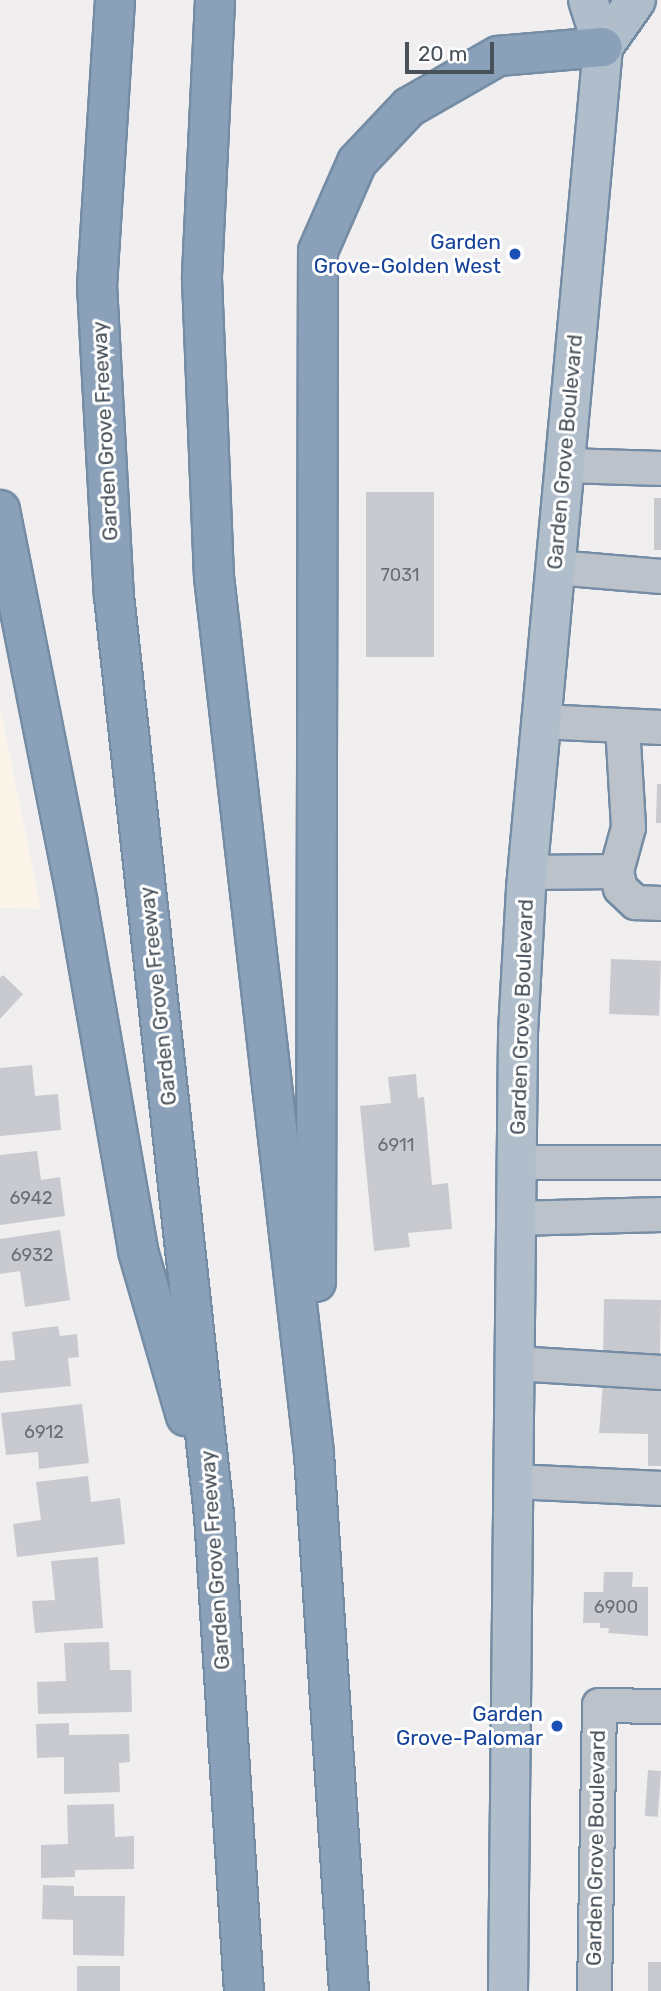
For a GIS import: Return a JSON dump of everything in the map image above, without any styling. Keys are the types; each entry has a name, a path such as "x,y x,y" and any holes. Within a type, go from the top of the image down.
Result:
{"highway":[{"name":"Garden Grove Freeway","path":"116,0 97,285 114,596 214,1515 244,1991"},
{"path":"215,0 202,279 214,577 314,1454 349,1991"},
{"path":"314,1454 318,251 357,162 409,107 498,56 603,47"},
{"path":"0,510 77,900 138,1251 214,1515"}],"main road":[{"name":"Garden Grove Boulevard","path":"508,1991 517,1162 528,872 603,47 588,0"},
{"name":"Garden Grove Boulevard","path":"603,47 636,0"}],"street":[{"path":"564,465 661,468"},
{"path":"555,567 661,576"},
{"path":"541,721 661,727"},
{"path":"622,725 628,827 616,871 620,888 635,902 661,903"},
{"path":"528,872 616,871"},
{"path":"517,1162 661,1162"},
{"path":"516,1218 661,1214"},
{"path":"515,1363 661,1372"},
{"path":"513,1481 661,1488"},
{"name":"Garden Grove Boulevard","path":"594,1991 599,1705 661,1706"}],"shaded area":[{"path":"0,706 41,909 0,908"}],"building":[{"path":"366,492 434,492 434,657 366,657"},
{"path":"654,498 661,498 661,550 654,550"},
{"path":"657,784 661,784 661,823 656,823"},
{"path":"611,959 661,961 659,1016 609,1014"},
{"path":"3,975 23,994 0,1019 0,978"},
{"path":"32,1065 35,1096 58,1094 61,1130 0,1136 0,1068"},
{"path":"416,1074 418,1098 424,1097 432,1185 448,1183 452,1229 408,1233 410,1247 374,1251 360,1106 391,1103 388,1077"},
{"path":"37,1151 41,1180 60,1177 65,1216 0,1225 0,1155"},
{"path":"60,1230 70,1300 25,1307 20,1271 0,1274 0,1239"},
{"path":"604,1299 661,1300 660,1356 603,1355"},
{"path":"58,1326 60,1336 77,1334 79,1357 68,1358 71,1386 0,1393 0,1361 15,1360 12,1332"},
{"path":"603,1383 661,1385 661,1466 648,1466 648,1434 599,1433"},
{"path":"82,1404 89,1463 39,1469 38,1452 6,1455 1,1413"},
{"path":"88,1476 91,1502 120,1498 125,1544 17,1557 13,1524 41,1520 36,1482"},
{"path":"98,1557 103,1628 35,1633 32,1601 55,1600 51,1561"},
{"path":"604,1572 633,1572 632,1587 648,1587 648,1636 608,1633 609,1628 600,1628 600,1623 583,1623 584,1592 603,1592"},
{"path":"109,1642 110,1670 131,1670 132,1712 38,1714 37,1682 66,1681 64,1643"},
{"path":"69,1723 69,1735 129,1734 130,1762 119,1763 120,1792 64,1794 64,1757 37,1758 36,1724"},
{"path":"648,1770 661,1771 658,1817 645,1816"},
{"path":"114,1804 115,1837 134,1836 134,1869 75,1870 75,1877 41,1878 41,1845 68,1844 67,1805"},
{"path":"43,1885 74,1886 74,1896 125,1896 124,1956 73,1955 73,1920 42,1919"},
{"path":"648,1962 661,1962 661,1991 648,1991"},
{"path":"77,1966 120,1966 120,1991 77,1991"}],"place":[{"name":"Garden Grove-Golden West","path":"515,254"},
{"name":"Garden Grove-Palomar","path":"557,1726"}]}
